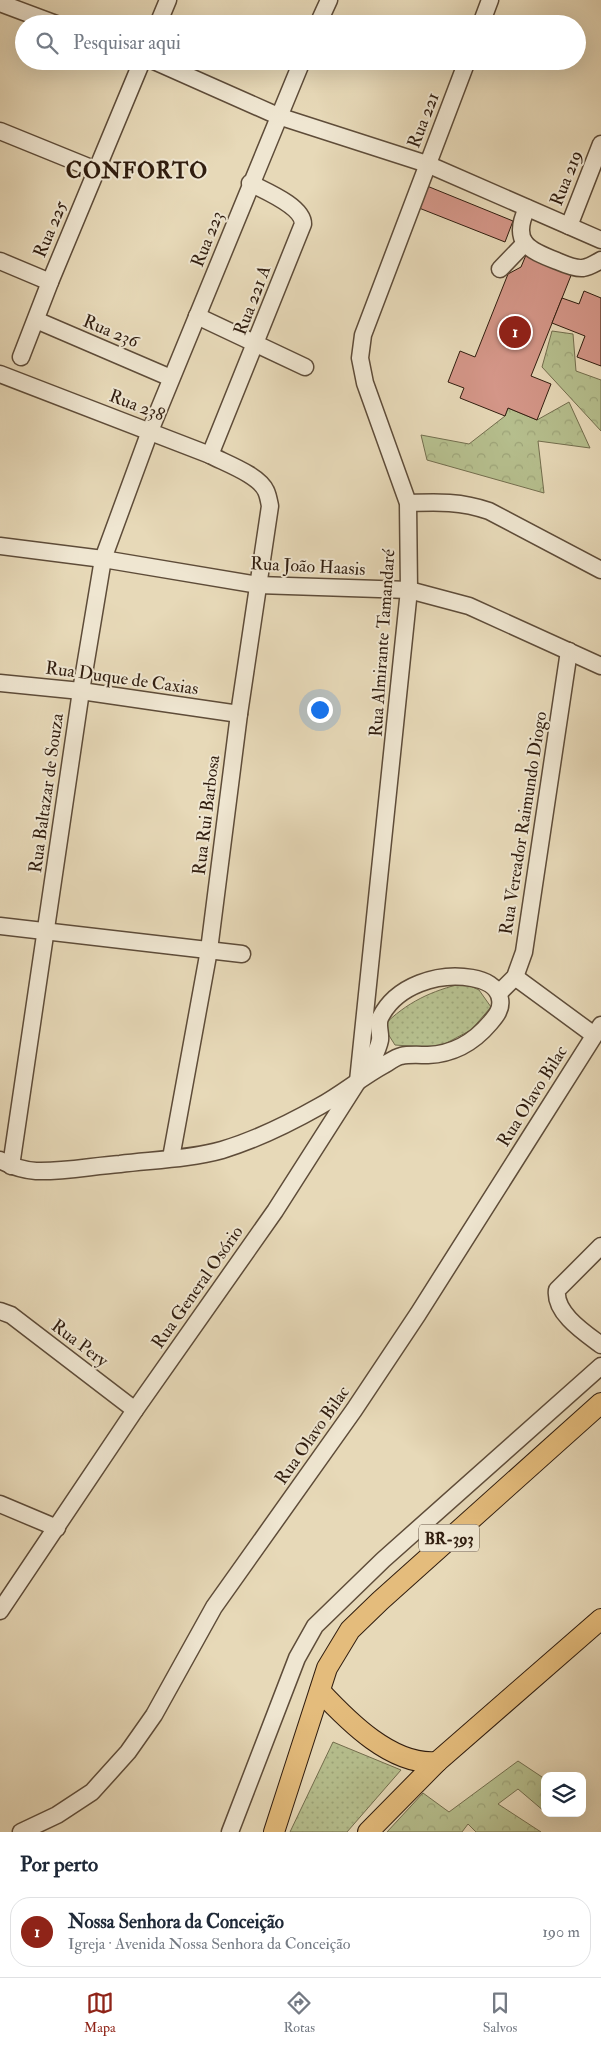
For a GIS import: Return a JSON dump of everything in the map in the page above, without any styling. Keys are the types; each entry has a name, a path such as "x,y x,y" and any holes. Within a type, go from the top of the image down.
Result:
{"main road":[{"name":"BR-393","path":"274,1832 327,1668 336,1649 350,1630 601,1403"},
{"path":"368,1832 436,1762 601,1619"},
{"path":"320,1690 344,1716 371,1738 397,1753 416,1761 436,1762"}],"street":[{"path":"162,15 168,0"},
{"path":"322,15 328,0"},
{"path":"484,15 490,0"},
{"path":"3,6 30,15"},
{"name":"Rua 225","path":"21,357 50,282 138,70"},
{"path":"174,70 278,116 427,164 601,240"},
{"name":"Rua 223","path":"150,432 250,183 298,70"},
{"name":"Rua 221","path":"427,164 463,70"},
{"path":"0,131 96,170"},
{"name":"Rua 219","path":"569,226 601,144"},
{"name":"Rua Almirante Tamandaré","path":"369,963 410,590 408,503 365,383 360,358 363,335 427,164"},
{"name":"Rua 221 A","path":"210,455 257,343 303,224 303,218 297,209 250,183"},
{"path":"527,208 522,219 521,230 525,243 531,251 566,265 582,268 601,260"},
{"path":"500,270 525,243"},
{"path":"0,261 50,282"},
{"path":"197,316 305,367"},
{"name":"Rua 236","path":"36,320 171,378"},
{"name":"Rua 238","path":"0,374 210,455 257,480"},
{"name":"Rua Baltazar de Souza","path":"6,1163 46,933 81,691 103,559 150,432"},
{"name":"Rua Rui Barbosa","path":"171,1158 209,950 239,714 270,506 266,489 257,480"},
{"path":"408,503 448,502 472,505 488,511 601,570"},
{"name":"Rua João Haasis","path":"0,546 103,559 258,585 410,590 469,606 601,666"},
{"name":"Rua Vereador Raimundo Diogo","path":"494,988 515,977 524,952 569,651"},
{"name":"Rua Duque de Caxias","path":"0,683 81,691 239,714"},
{"path":"0,926 46,933 242,954"},
{"name":"Rua General Osório","path":"0,1612 135,1410 275,1210 362,1078 369,963"},
{"path":"6,1163 35,1171 58,1170 171,1158 222,1150 321,1106 362,1078 402,1056 445,1052 467,1044 484,1030 497,1015 501,1004 494,988 474,978 452,975 429,979 408,990 389,1004 380,1019 378,1029 380,1039 390,1050 402,1056"},
{"path":"515,977 598,1030"},
{"name":"Rua Olavo Bilac","path":"21,1832 57,1815 92,1792 128,1752 154,1716 214,1607 349,1417 413,1322 598,1030"},
{"path":"362,1078 380,1039"},
{"path":"601,1246 557,1290 556,1298 559,1307 601,1345"},
{"name":"Rua Pery","path":"0,1311 11,1316 135,1410"},
{"path":"230,1832 297,1658 315,1626 383,1560 601,1366"},
{"path":"0,1504 57,1528"}],"green space":[{"path":"552,331 573,334 576,371 601,380 601,431 542,367"},
{"path":"569,402 590,448 538,441 544,493 427,460 421,435 469,444 505,416 508,408 537,420"},
{"path":"464,983 479,990 491,1007 471,1030 437,1048 395,1045 383,1026 401,1010 420,998"},
{"path":"333,1742 401,1770 347,1832 290,1832"},
{"path":"518,1761 541,1776 541,1809 518,1789 498,1804 541,1832 476,1832 468,1824 462,1832 387,1832 423,1793 449,1812"}],"building":[{"path":"427,186 513,221 505,242 419,208"},
{"path":"526,255 572,273 531,376 551,384 537,420 508,408 505,416 460,398 464,388 448,382 460,351 475,357 508,274 521,267"},
{"path":"584,291 601,298 601,366 577,357 585,336 552,323 562,298 579,304"}],"place":[{"name":"Nossa Senhora da Conceição","path":"515,332"}],"district":[{"name":"CONFORTO","path":"137,170"}]}
